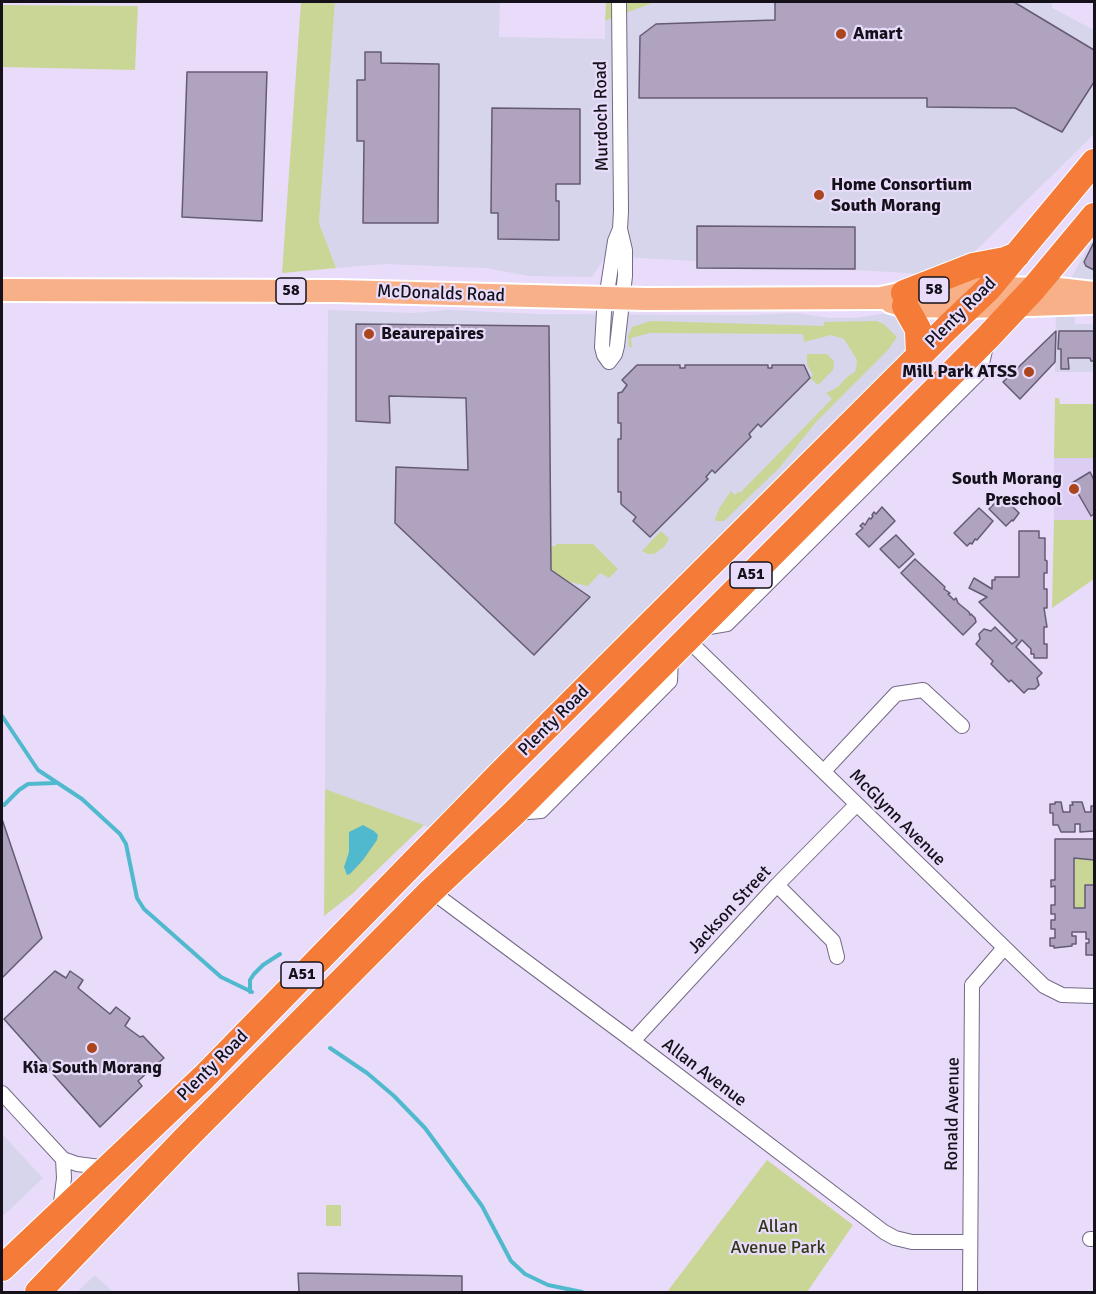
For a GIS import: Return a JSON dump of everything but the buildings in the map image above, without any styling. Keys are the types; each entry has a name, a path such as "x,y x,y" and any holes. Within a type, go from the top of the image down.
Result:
{"highway":[{"name":"Plenty Road","path":"2,1268 204,1077 499,775 988,288 1095,162"},
{"name":"Plenty Road","path":"38,1293 431,891 514,813 988,337 1026,297 1095,216"},
{"path":"920,355 918,329 897,299 973,266 1005,260 1017,255"},
{"path":"708,568 735,591"},
{"path":"204,1077 215,1083 225,1084 249,1075"}],"main road":[{"name":"58","path":"988,288 1026,297 1095,303"},
{"name":"McDonalds Road","path":"897,299 988,288"},
{"name":"McDonalds Road","path":"2,290 337,291 614,299 897,299 969,307 1026,297"},
{"name":"58","path":"1026,297 1095,293"}],"street":[{"name":"Murdoch Road","path":"614,299 626,250 620,229 619,2"},
{"name":"Plenty Road","path":"685,641 727,624 980,372 988,337"},
{"name":"Plenty Road","path":"822,503 859,493"},
{"name":"McGlynn Avenue","path":"685,641 824,771 856,805 1051,991 1067,995 1095,996"},
{"path":"824,771 896,694 923,690 962,726"},
{"name":"Jackson Street","path":"633,1041 777,885 856,805"},
{"path":"777,885 833,941 837,957"},
{"name":"Allan Avenue","path":"431,891 884,1232 895,1238 912,1242 970,1242"},
{"name":"Ronald Avenue","path":"970,1293 972,986 1004,948"},
{"path":"2,1094 63,1159 77,1164 108,1168"},
{"path":"59,1215 64,1178 63,1159"}],"shaded area":[{"name":"Home Consortium South Morang","path":"335,2 500,2 499,37 605,39 605,21 655,2 1052,2 1052,8 1094,30 1094,134 971,255 925,274 606,256 592,277 529,276 486,268 385,264 336,268 319,223"},
{"path":"1094,239 1094,285 1068,284 1088,247"},
{"path":"328,310 413,313 448,310 539,314 745,315 796,313 831,318 855,318 888,313 895,314 911,337 905,354 431,828 325,789"},
{"path":"1056,310 1074,310 1075,324 1094,324 1094,372 1055,372"},
{"name":"South Morang Preschool","path":"1054,458 1094,458 1094,520 1054,520"},
{"path":"2,1134 43,1178 2,1217"},
{"path":"95,1275 113,1292 77,1292"}],"green space":[{"path":"301,2 335,2 319,223 336,268 282,273"},
{"path":"606,2 655,2 605,21"},
{"path":"2,5 138,6 135,70 2,67"},
{"path":"651,321 824,326 824,322 877,321 885,325 897,337 888,350 816,422 780,467 724,521 716,521 720,507 731,491 735,495 740,493 832,399 826,393 838,387 855,372 856,358 844,339 831,335 804,342 803,334 650,333 631,338 632,347 629,347 628,336 632,327"},
{"path":"807,354 827,354 834,361 833,370 818,385 810,378 813,375 807,364"},
{"path":"1055,398 1059,398 1060,404 1094,404 1094,458 1054,458"},
{"path":"1054,520 1094,520 1094,579 1052,608"},
{"path":"661,531 669,539 664,547 654,554 642,551"},
{"path":"556,544 593,544 618,569 609,578 600,573 588,586 562,580 549,568 549,546 556,546"},
{"path":"325,789 424,825 352,894 324,916"},
{"path":"1074,858 1094,860 1094,885 1085,885 1085,908 1074,908"},
{"name":"Allan Avenue Park","path":"767,1160 853,1225 807,1292 667,1292"},
{"path":"326,1205 341,1205 341,1226 326,1226"}],"water":[{"path":"363,825 378,835 377,840 363,860 347,875 344,867 349,852 349,832"}],"waterway":[{"path":"2,716 38,770 82,799 120,834 126,844 137,898 144,909 221,977 252,992"},
{"path":"4,805 28,784 55,783"},
{"path":"250,992 250,980 254,974 280,954"},
{"path":"330,1048 367,1073 394,1096 425,1128 482,1206 511,1261 525,1274 548,1285 582,1292"}],"place":[{"name":"Amart","path":"841,34"},
{"name":"Home Consortium South Morang","path":"819,195"},
{"name":"Beaurepaires","path":"369,334"},
{"name":"Mill Park ATSS","path":"1029,372"},
{"name":"South Morang Preschool","path":"1074,489"},
{"name":"Kia South Morang","path":"92,1048"}]}
